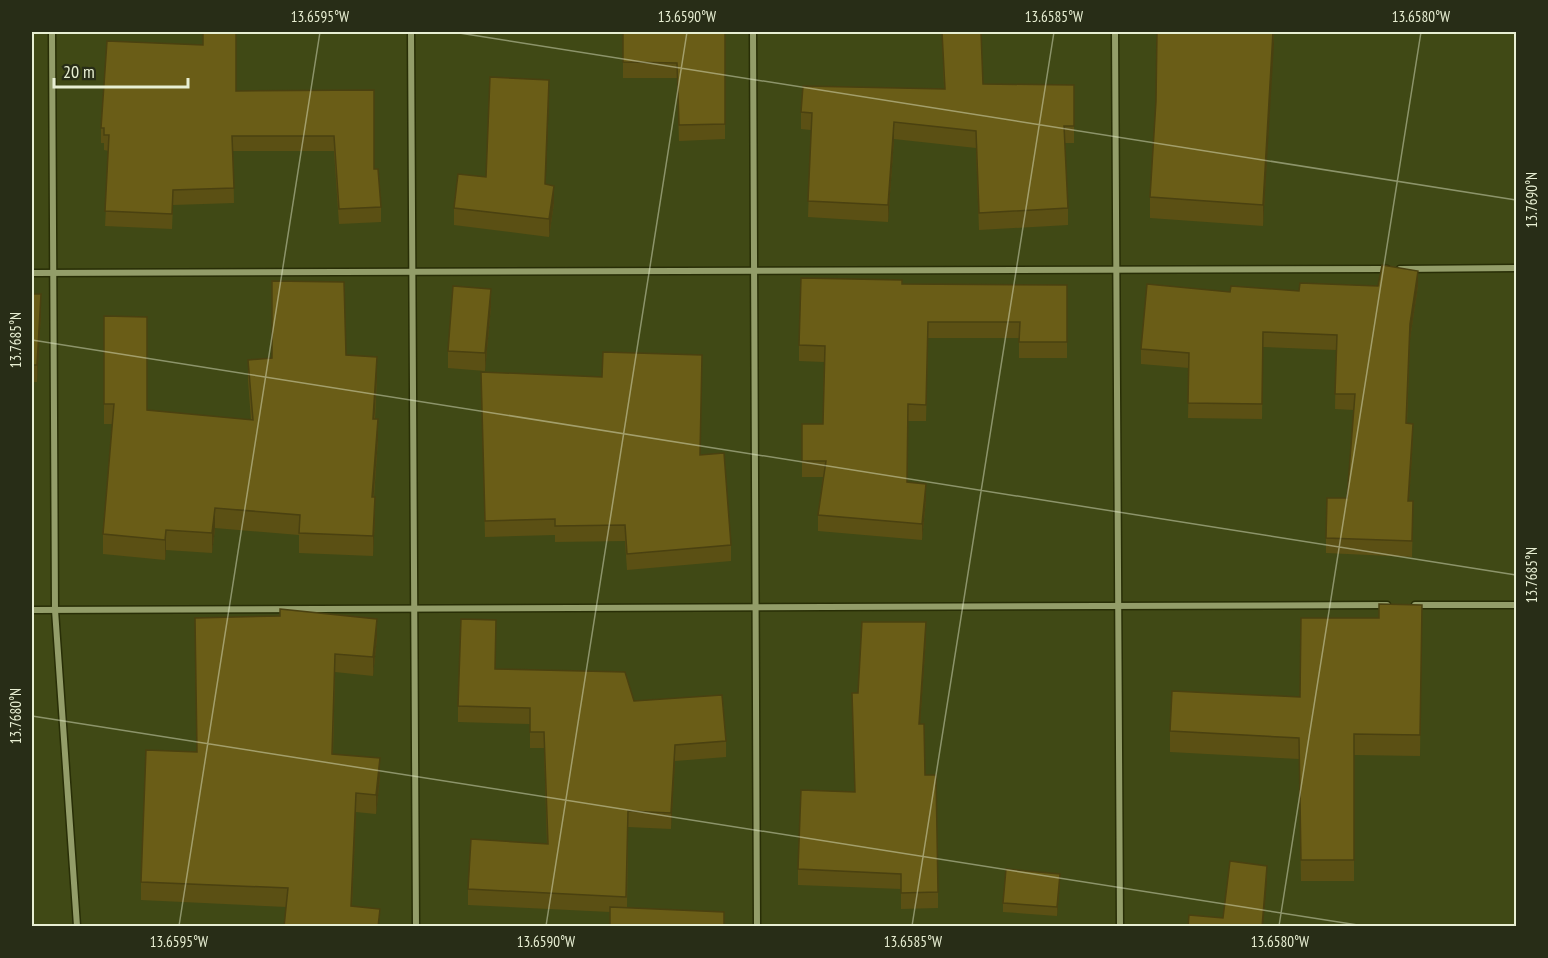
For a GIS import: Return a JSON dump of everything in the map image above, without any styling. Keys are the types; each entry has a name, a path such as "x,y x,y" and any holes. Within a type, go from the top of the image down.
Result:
{"street":[{"path":"52,32 55,610 77,927"},
{"path":"411,32 416,927"},
{"path":"753,32 757,927"},
{"path":"1115,32 1120,927"},
{"path":"32,273 1516,268"},
{"path":"32,610 1399,605"},
{"path":"1411,605 1516,605"}],"building":[{"path":"203,32 236,32 236,91 374,90 374,169 378,169 381,207 339,209 334,136 232,136 234,188 173,190 172,214 105,211 109,135 104,135 104,128 101,128 107,41 203,45"},
{"path":"623,32 725,32 725,124 679,125 677,63 623,62"},
{"path":"942,32 981,32 983,84 1074,85 1074,126 1064,126 1068,208 979,213 976,131 894,122 888,205 808,201 812,113 801,112 803,86 945,89"},
{"path":"1157,32 1273,32 1263,205 1150,197 1156,101"},
{"path":"490,77 549,80 545,184 554,186 549,219 454,208 458,174 486,177"},
{"path":"1382,265 1418,271 1410,324 1406,423 1413,424 1408,501 1413,501 1412,541 1326,538 1327,498 1347,498 1355,394 1335,394 1337,335 1263,332 1262,404 1188,403 1189,353 1141,349 1147,284 1230,292 1231,286 1299,291 1300,283 1378,286"},
{"path":"801,278 902,280 902,284 1067,285 1067,342 1019,342 1020,322 928,322 926,405 908,404 907,482 926,484 922,524 818,515 826,461 802,461 802,424 823,424 825,346 799,345"},
{"path":"272,281 344,282 346,355 377,357 373,419 378,419 372,497 375,497 373,536 299,533 300,515 215,508 212,533 166,530 165,540 103,534 114,404 104,404 104,316 147,317 147,410 253,420 248,360 272,358"},
{"path":"453,286 491,289 485,353 448,351"},
{"path":"32,294 41,294 37,365 32,365"},
{"path":"603,352 702,355 700,455 724,453 731,545 627,554 625,525 555,526 555,519 485,521 481,372 602,377"},
{"path":"1379,604 1422,605 1420,735 1354,734 1354,860 1301,860 1299,738 1170,731 1172,691 1300,697 1301,618 1379,618"},
{"path":"280,609 377,619 373,657 335,654 332,754 380,758 376,795 356,793 351,906 380,909 378,927 284,927 288,888 141,882 146,750 197,752 195,618 280,616"},
{"path":"461,619 496,620 495,669 625,672 634,701 722,695 726,741 675,745 671,813 628,811 626,897 468,889 471,839 548,844 544,732 530,732 530,708 458,706"},
{"path":"862,622 926,622 919,724 924,724 925,775 936,775 938,892 901,893 901,874 798,869 801,790 855,792 852,693 858,693"},
{"path":"1230,861 1267,866 1262,927 1188,927 1189,915 1223,918"},
{"path":"1006,869 1060,874 1057,907 1003,903"},
{"path":"610,907 724,912 724,927 610,927"}]}
